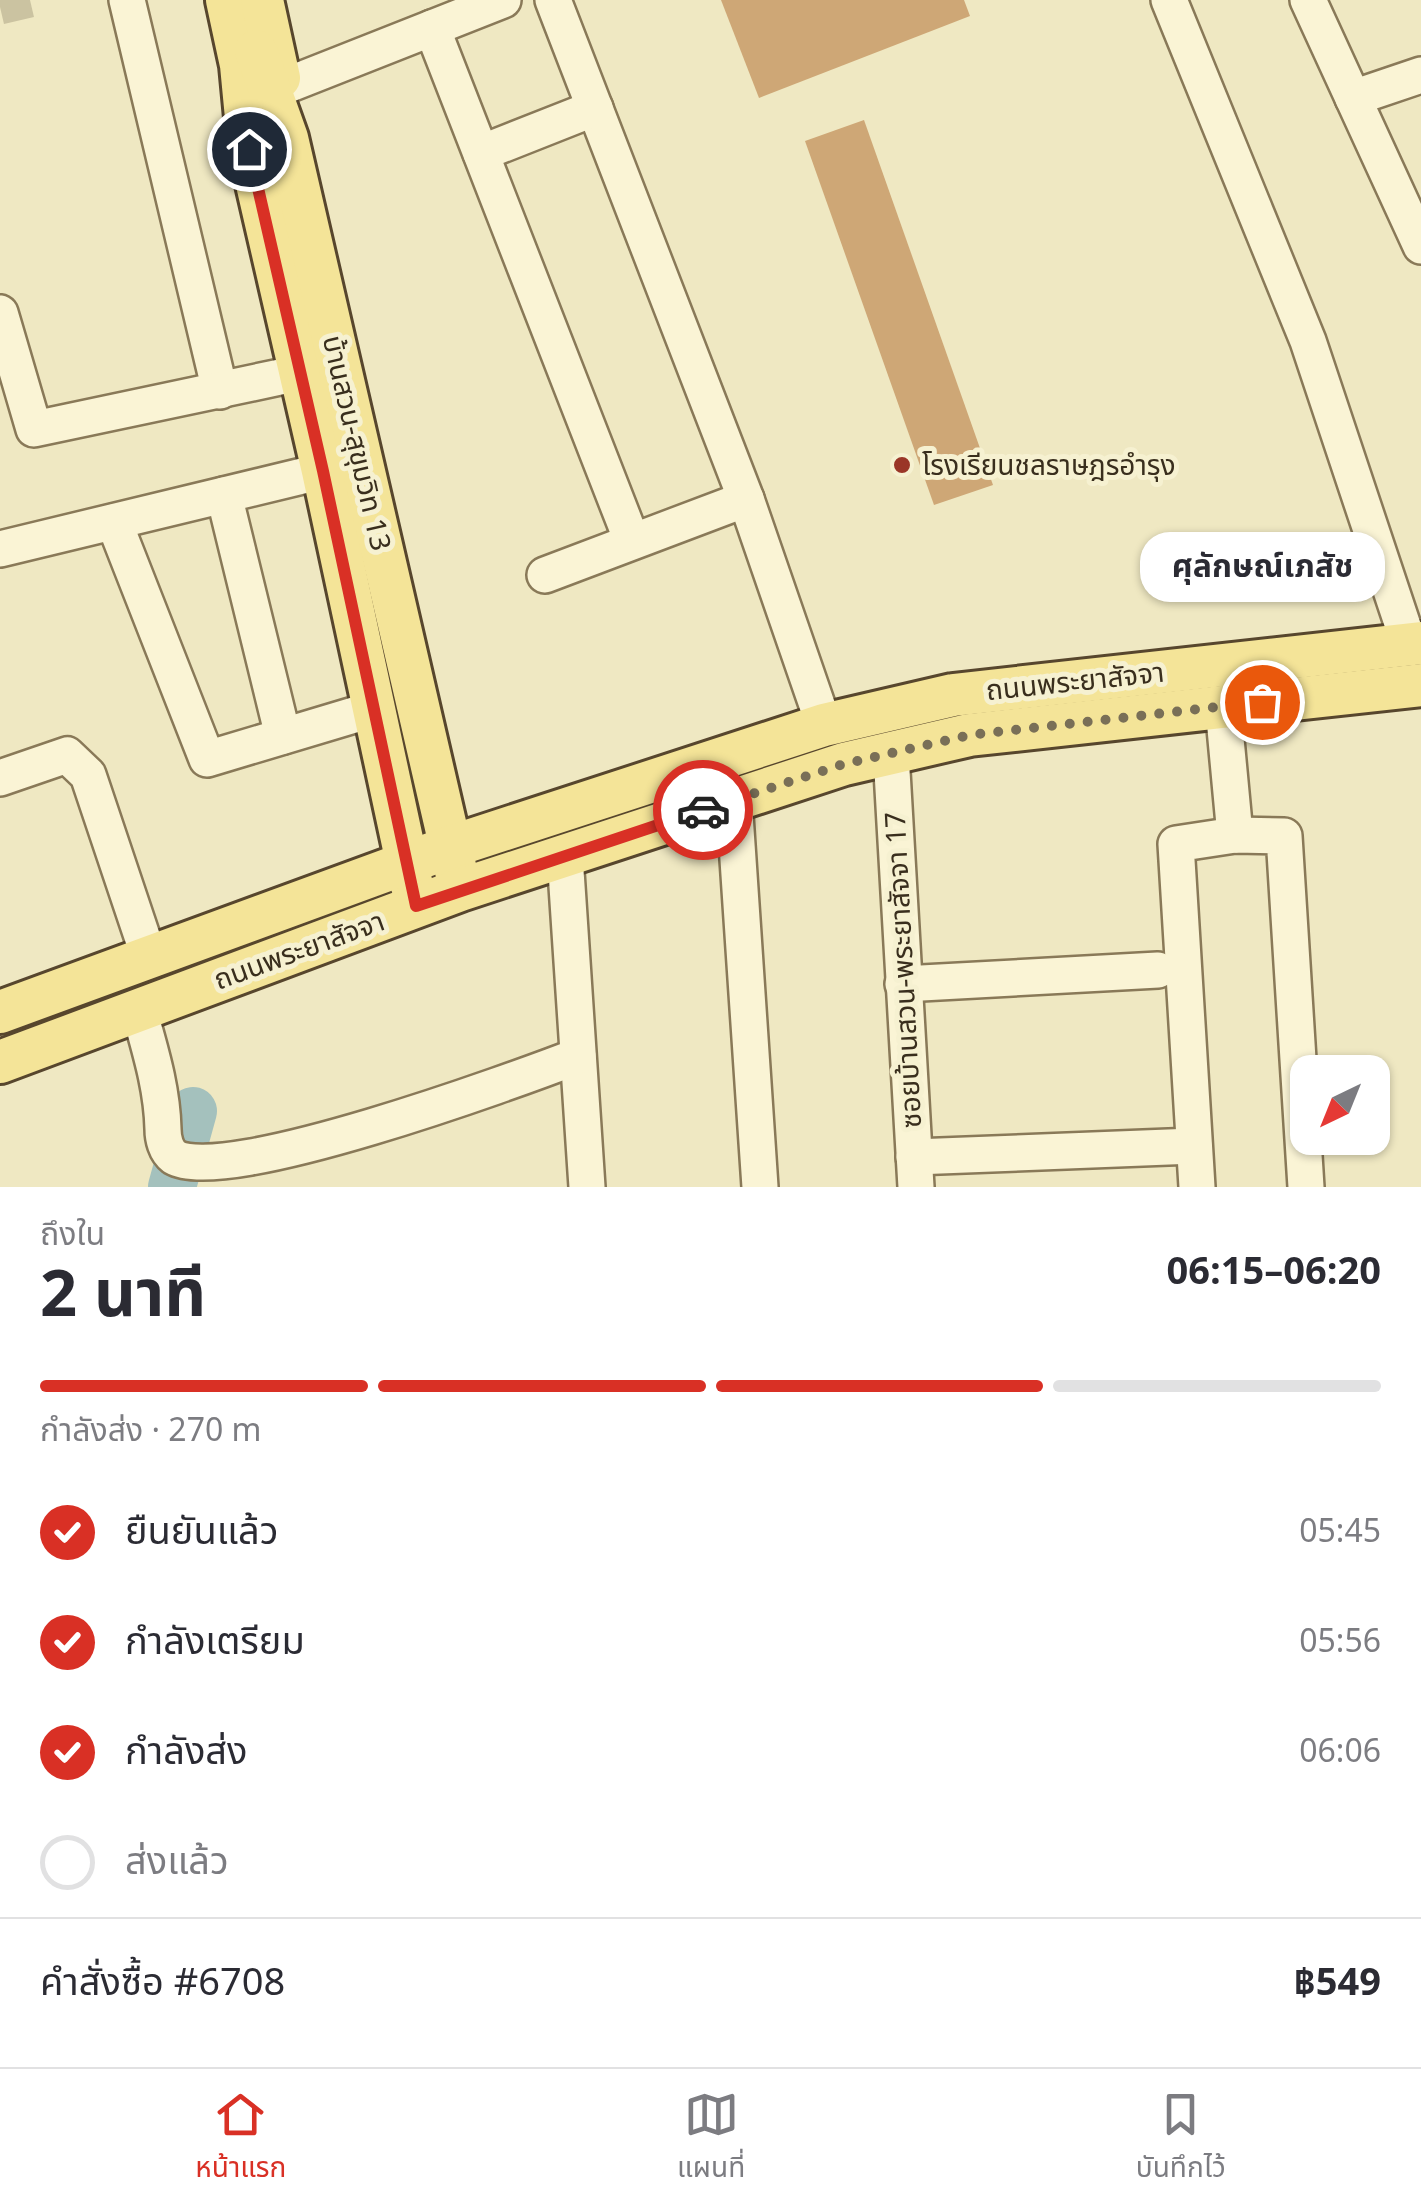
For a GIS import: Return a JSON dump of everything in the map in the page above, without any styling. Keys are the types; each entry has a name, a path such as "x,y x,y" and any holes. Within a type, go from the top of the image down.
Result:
{"main road":[{"path":"202,0 218,71 268,144"},
{"name":"บ้านสวน-สุขุมวิท 13","path":"227,0 241,65 268,144 460,890"},
{"name":"บ้านสวน-สุขุมวิท 13","path":"242,0 259,62 299,373 416,906"},
{"path":"262,0 280,88 268,144"},
{"name":"ถนนพระยาสัจจา","path":"0,1012 407,862 824,725 954,695 1415,644"},
{"name":"ถนนพระยาสัจจา","path":"0,1062 460,890 844,764 970,735 1421,685"}],"street":[{"path":"127,0 220,391"},
{"path":"280,88 503,0"},
{"path":"553,0 746,499 824,725"},
{"path":"1170,0 1308,341 1415,644"},
{"path":"1308,0 1421,246"},
{"path":"432,28 632,541"},
{"path":"1353,98 1421,76"},
{"path":"480,153 595,108"},
{"path":"0,313 34,429 299,373"},
{"path":"0,549 323,471"},
{"path":"224,495 283,736"},
{"path":"545,575 746,499"},
{"path":"114,522 207,759 374,709"},
{"path":"1223,707 1235,835"},
{"path":"0,778 67,754 81,765 88,775 149,957"},
{"name":"ซอยบ้านสวน-พระยาสัจจา 17","path":"891,754 915,1172"},
{"path":"734,800 760,1187"},
{"path":"1197,1187 1176,844 1235,835 1284,836 1306,1187"},
{"path":"564,856 587,1187"},
{"path":"902,984 1158,970"},
{"path":"139,1010 160,1082 163,1136 168,1150 193,1161 280,1152 402,1119 578,1056"},
{"path":"915,1172 1194,1146"}],"building":[{"path":"721,0 964,0 970,16 759,98"},
{"path":"864,120 993,485 934,505 805,141"}],"waterway":[{"path":"172,1187 193,1111"}],"tunnel":[{"path":"0,7 30,0"}],"way so far":[{"path":"703,810 844,764 970,735 1262,702"}],"place":[{"name":"โรงเรียนชลราษฎรอำรุง","path":"902,465"},
{"name":"ศุลักษณ์เภสัช","path":"1262,702"}],"route":[{"path":"249,149 416,906 703,810"}]}
